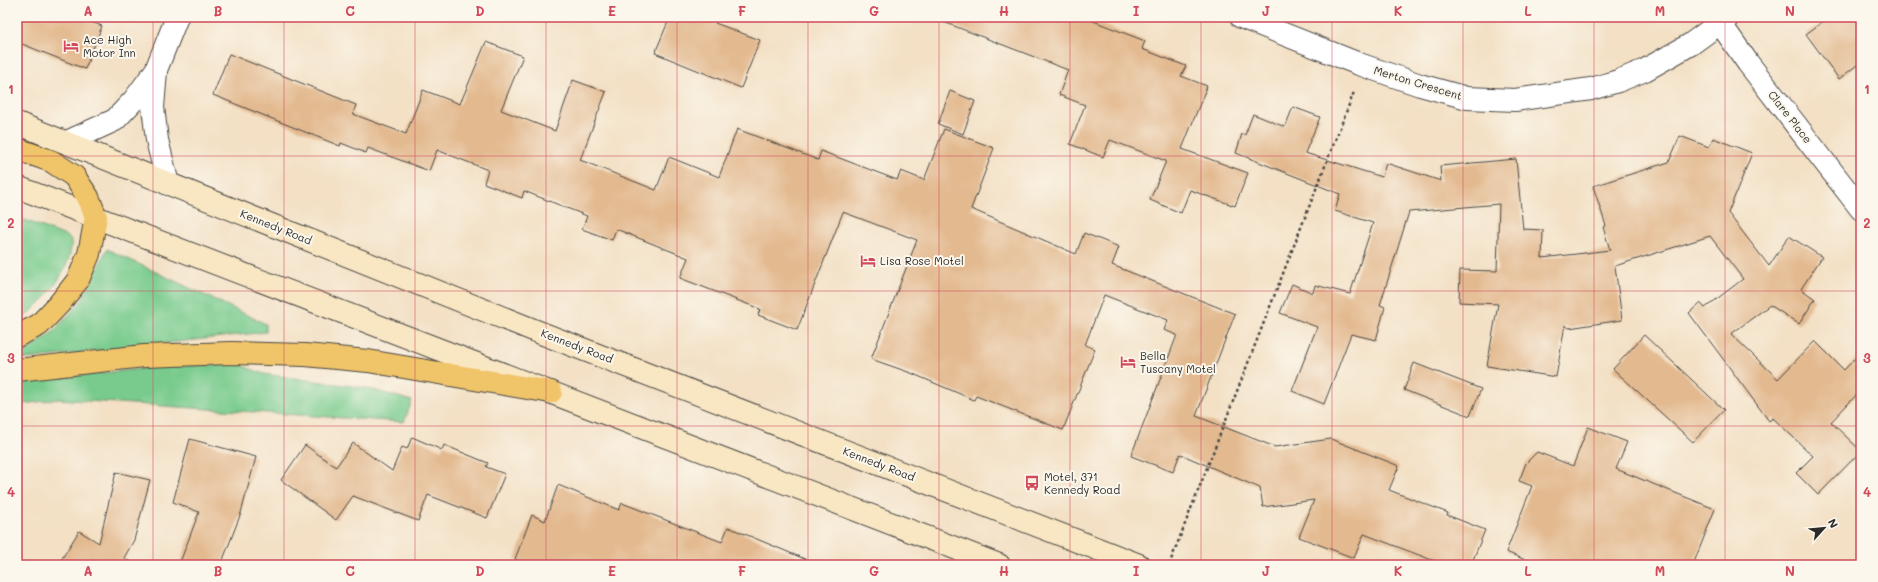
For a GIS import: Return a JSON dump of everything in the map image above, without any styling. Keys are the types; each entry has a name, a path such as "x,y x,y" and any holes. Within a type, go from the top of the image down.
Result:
{"highway":[{"path":"17,149 51,161 74,176 88,197 96,217 89,254 78,280 59,304 39,325 17,336"},
{"path":"17,370 144,356 231,352 305,355 368,361 551,392"}],"main road":[{"name":"Kennedy Road","path":"17,123 541,332 1134,564"},
{"path":"17,187 999,565"}],"street":[{"path":"67,142 115,120 134,100 156,70 177,17"},
{"name":"Merton Crescent","path":"1241,17 1359,64 1420,86 1467,98 1515,100 1591,89 1618,81 1646,70 1691,44 1724,20"},
{"name":"Clare Place","path":"1724,20 1748,63 1861,209"},
{"path":"156,70 153,106 157,140 168,184"}],"path":[{"path":"1169,565 1354,95 1359,64"}],"green space":[{"path":"17,217 66,236 71,240 67,263 54,287 36,307 17,322"},
{"path":"107,249 266,324 266,332 17,360 17,357 52,333 82,300"},
{"path":"238,364 264,374 366,388 412,401 404,422 58,399 17,405 17,382 158,367"}],"building":[{"path":"17,17 78,17 102,26 85,69 17,42"},
{"path":"670,17 718,17 715,23 760,40 741,88 655,53"},
{"path":"937,17 1083,17 1145,41 1142,49 1186,66 1181,76 1207,86 1182,149 1248,173 1235,206 1190,190 1181,213 1150,200 1166,161 1110,140 1103,157 1070,144 1085,105 1059,95 1068,70 936,19"},
{"path":"1829,17 1861,17 1861,62 1839,79 1806,34"},
{"path":"486,42 523,56 501,110 555,131 573,80 606,92 580,160 656,190 669,157 719,177 737,129 818,160 821,151 897,180 901,171 924,180 944,129 994,148 971,209 1076,254 1084,233 1119,247 1112,265 1235,314 1196,416 1275,447 1331,439 1399,466 1389,490 1448,513 1447,515 1485,530 1471,565 1445,565 1364,534 1354,558 1299,537 1314,500 1263,507 1260,488 1180,454 1173,472 1131,456 1177,335 1164,330 1168,320 1104,295 1085,345 1095,349 1063,430 976,396 974,400 911,373 871,359 917,240 843,212 797,330 758,315 760,309 680,278 688,258 616,229 612,240 582,229 587,216 524,191 522,198 484,183 488,170 437,150 429,171 368,148 366,153 341,143 340,146 213,95 229,54 356,105 353,114 406,134 423,90 460,104"},
{"path":"950,91 975,101 963,134 938,124"},
{"path":"1293,107 1320,117 1305,153 1382,177 1386,163 1441,181 1440,166 1516,159 1523,229 1543,230 1542,258 1610,250 1603,227 1606,226 1593,186 1669,162 1680,136 1709,147 1713,138 1752,153 1728,213 1769,266 1789,236 1822,257 1801,289 1815,299 1799,324 1770,305 1731,334 1778,379 1815,341 1844,370 1861,352 1861,390 1831,422 1861,451 1818,495 1796,473 1813,456 1773,418 1769,421 1689,313 1700,303 1705,308 1743,279 1710,236 1615,266 1622,320 1569,328 1565,325 1556,377 1487,366 1498,304 1459,302 1460,270 1497,271 1499,204 1409,212 1380,305 1385,307 1376,340 1351,334 1324,404 1292,391 1317,327 1280,313 1292,284 1313,293 1315,285 1350,294 1373,223 1335,211 1340,194 1236,153 1242,134 1245,135 1253,114 1285,127"},
{"path":"1644,335 1724,410 1693,442 1613,369"},
{"path":"1414,363 1481,389 1470,416 1404,390"},
{"path":"1588,427 1627,442 1616,469 1715,509 1693,565 1538,565 1506,552 1532,486 1519,481 1526,463 1537,452 1573,466"},
{"path":"412,437 442,450 444,445 488,463 486,467 505,474 487,518 428,495 418,521 353,496 336,520 281,480 305,445 336,467 353,443 392,471 402,447 407,449"},
{"path":"190,439 256,457 241,513 221,565 179,565 199,512 173,502"},
{"path":"116,472 150,480 134,540 124,558 135,565 58,565 79,531 99,543"},
{"path":"558,485 619,510 622,503 722,542 728,527 819,565 529,565 515,559 532,515 545,521"}],"place":[{"name":"Ace High Motor Inn","path":"71,46"},
{"name":"Lisa Rose Motel","path":"868,261"},
{"name":"Bella Tuscany Motel","path":"1128,362"},
{"name":"Motel, 371 Kennedy Road","path":"1032,483"}]}
